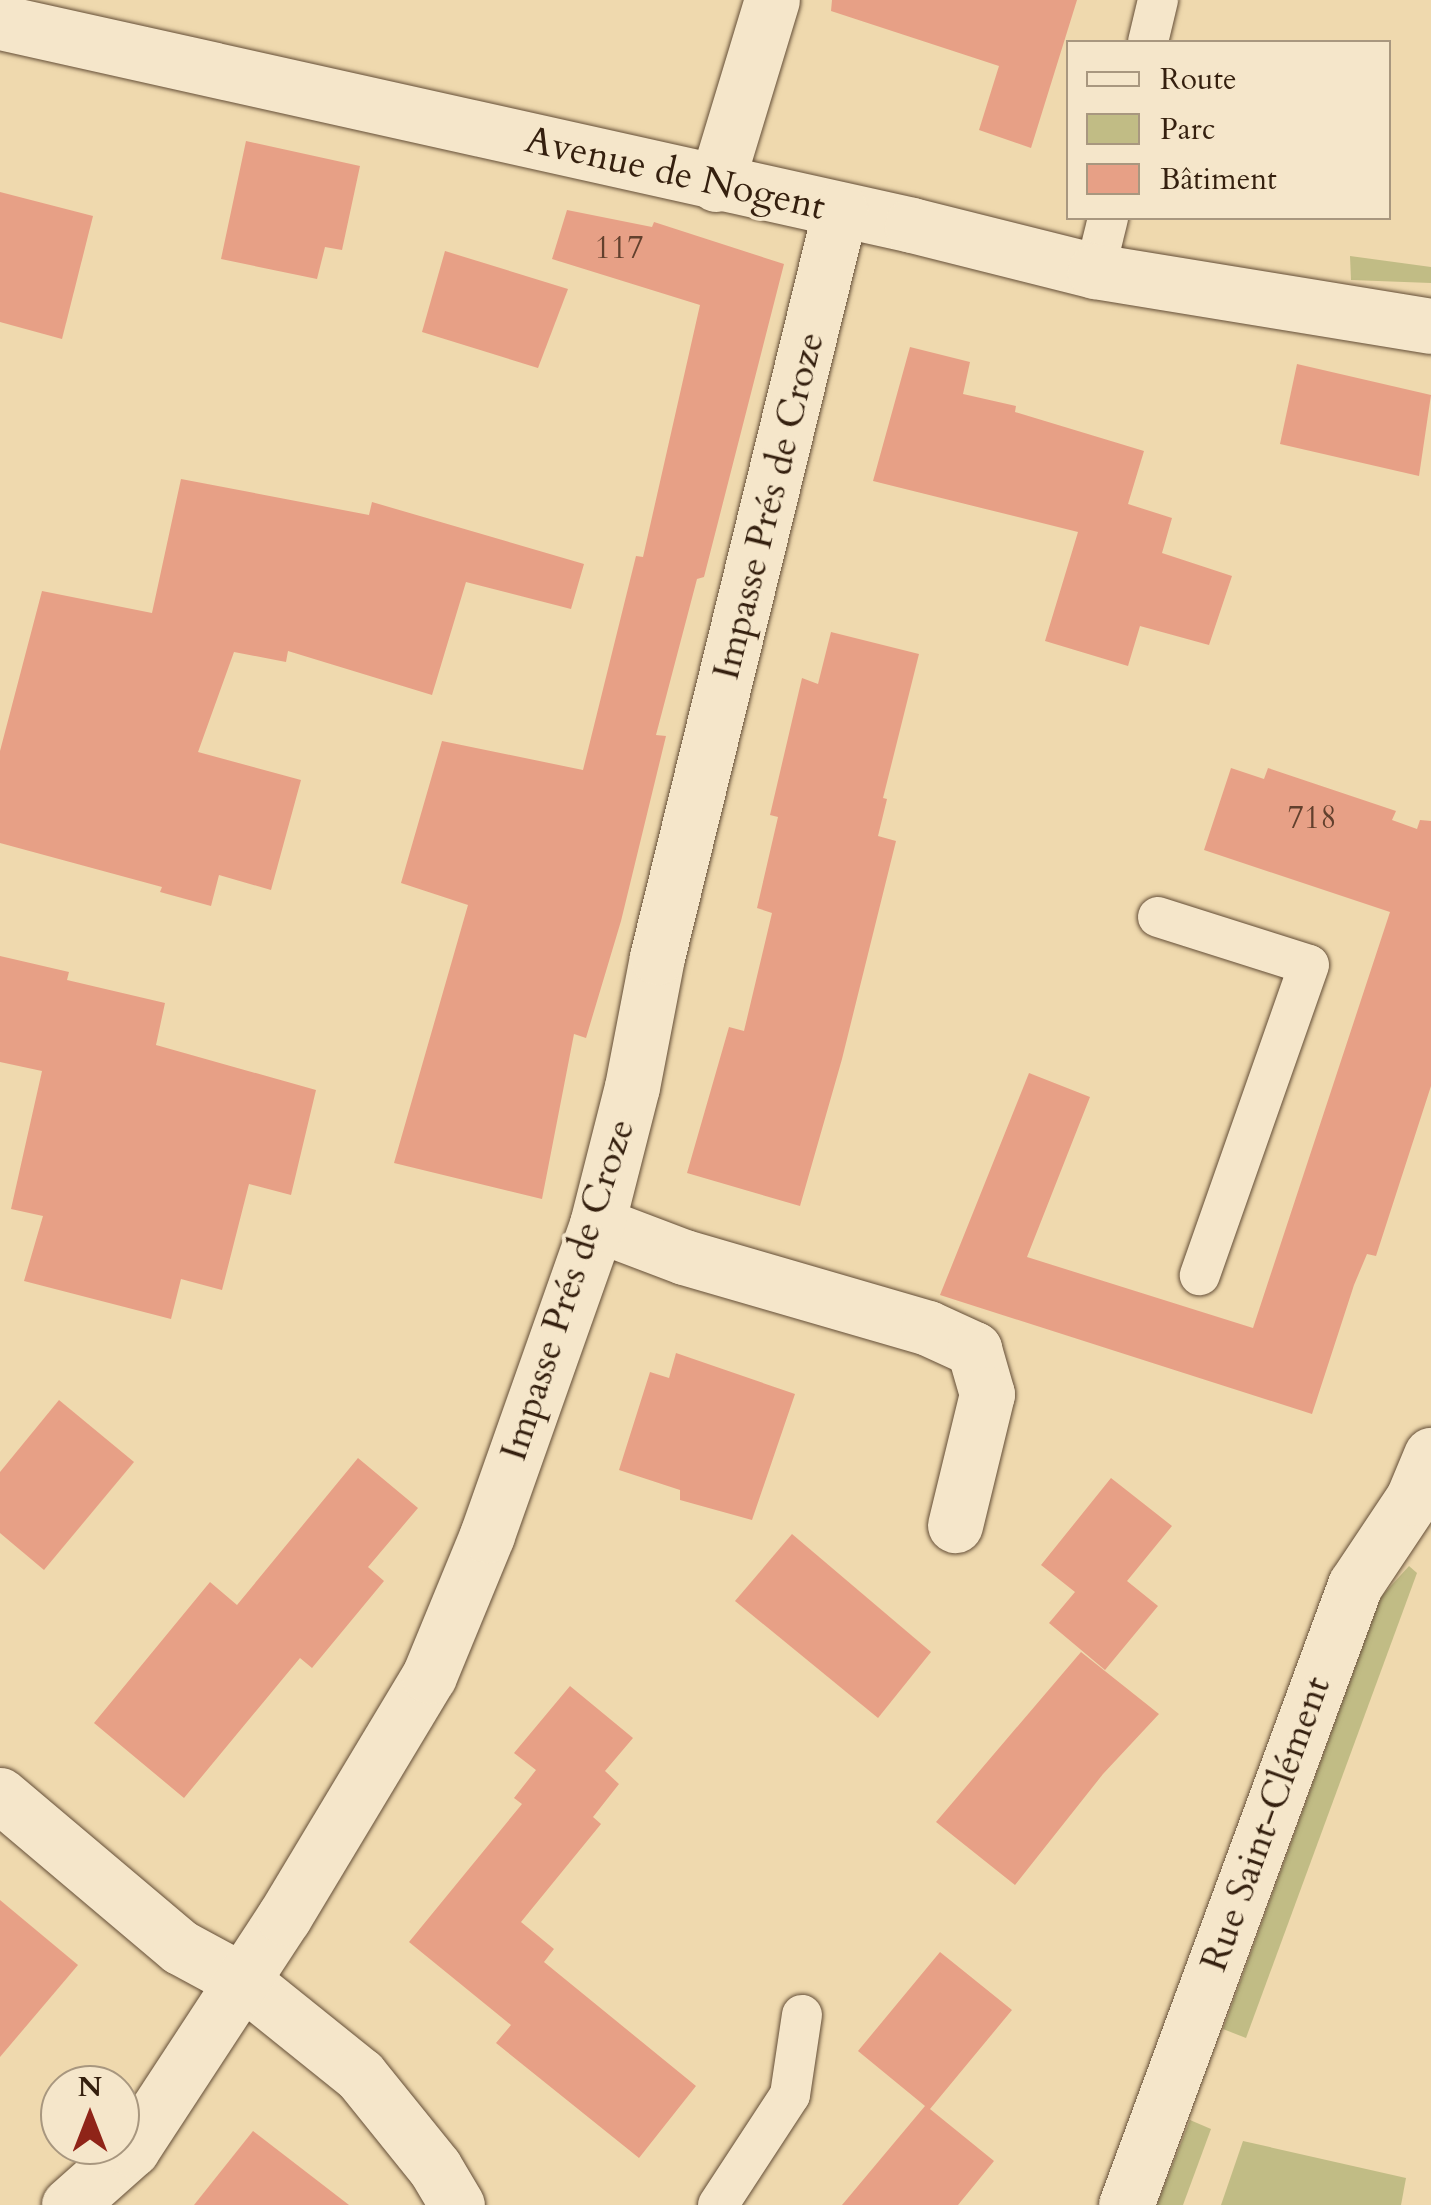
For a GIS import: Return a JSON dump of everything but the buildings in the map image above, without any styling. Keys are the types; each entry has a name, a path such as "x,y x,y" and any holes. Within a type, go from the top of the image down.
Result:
{"street":[{"path":"716,184 772,0"},
{"name":"Avenue de Nogent","path":"0,22 81,20 716,184 1095,271 1431,326"},
{"name":"Impasse Prés de Croze","path":"69,2205 132,2149 243,1981 429,1676 488,1535 598,1224 632,1087 662,938 840,210"},
{"name":"Avenue de Nogent","path":"1353,313 1431,312"},
{"path":"598,1224 684,1257 928,1328 974,1350 987,1394 955,1525"},
{"name":"Rue Saint-Clément","path":"1126,2205 1355,1586 1413,1498 1431,1455"},
{"path":"0,1796 180,1947 243,1981 360,2075 435,2168 457,2205"}],"lane":[{"path":"1148,40 1158,0"},
{"path":"1095,271 1108,220"},
{"path":"1158,917 1309,965 1200,1275"},
{"path":"718,2205 790,2095 802,2015"}],"green space":[{"path":"1350,256 1431,267 1431,283 1351,280"},
{"path":"1409,1566 1417,1573 1246,2038 1223,2029 1381,1597"},
{"path":"1190,2120 1211,2129 1183,2205 1157,2205"},
{"path":"1243,2141 1406,2178 1401,2205 1221,2205"}]}
